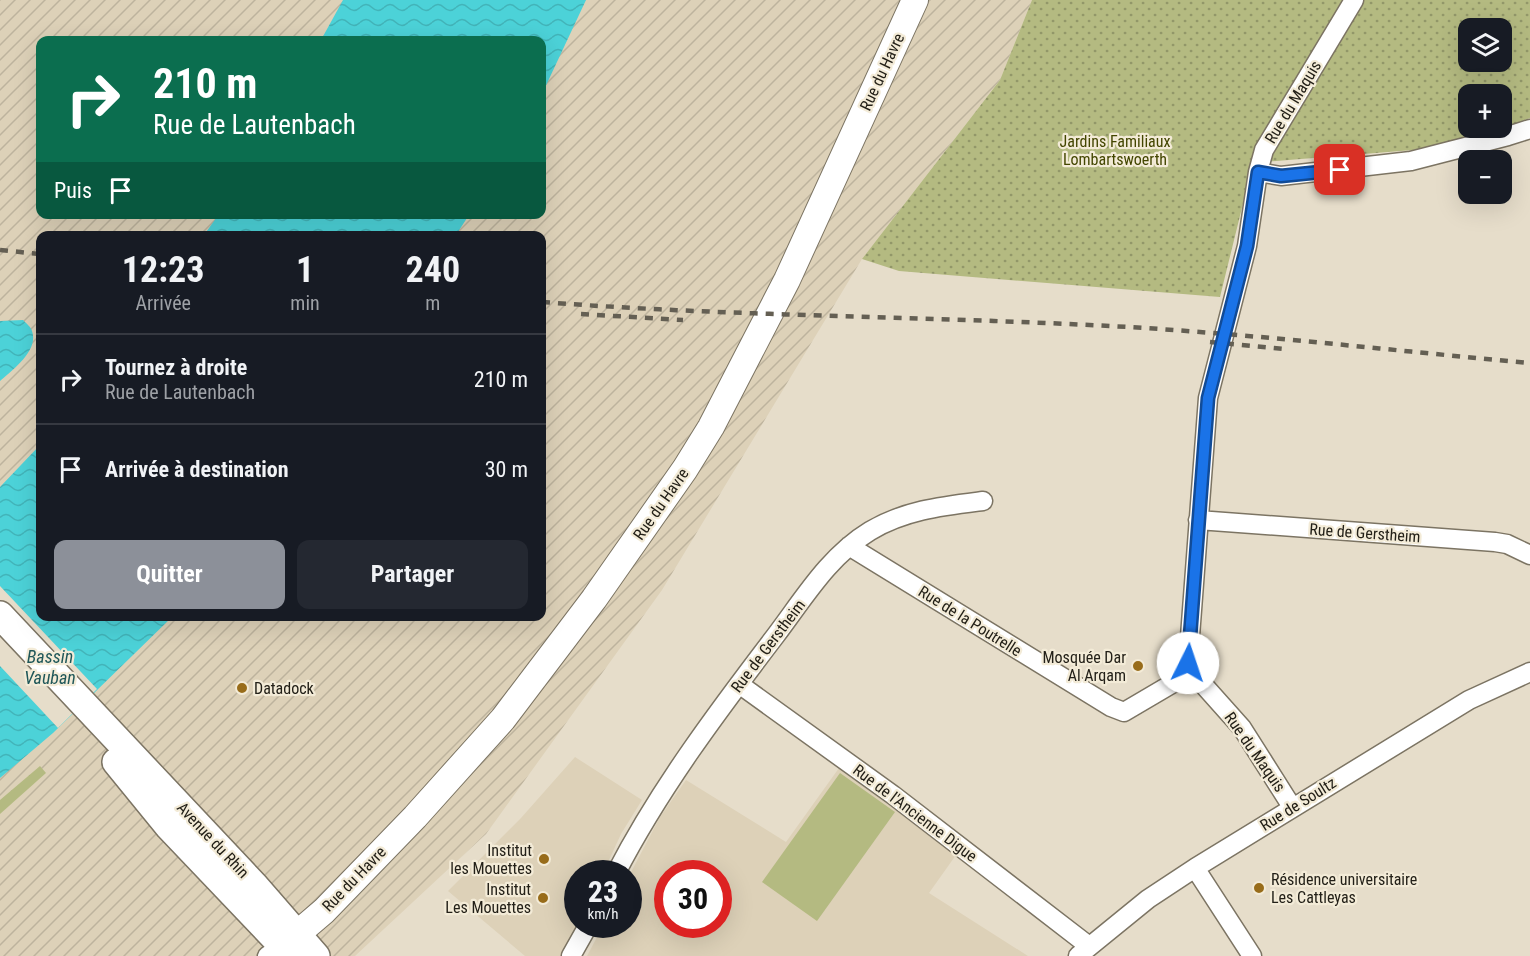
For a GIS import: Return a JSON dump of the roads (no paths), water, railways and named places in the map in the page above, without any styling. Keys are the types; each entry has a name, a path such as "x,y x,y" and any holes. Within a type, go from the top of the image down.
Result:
{"main road":[{"name":"Rue du Havre","path":"285,948 324,911 415,816 503,719 594,599 685,469 711,427 787,280 915,0"},
{"path":"0,615 100,733"},
{"path":"0,639 100,733"},
{"name":"Avenue du Rhin","path":"100,733 128,775 169,827 285,948 316,956"}],"street":[{"name":"Rue du Maquis","path":"1292,807 1242,728 1191,672 1188,663 1198,520 1208,398 1247,246 1258,172 1264,150 1354,0"},
{"path":"1258,172 1281,176 1411,161 1530,129"},
{"name":"Rue de Gerstheim","path":"623,860 652,807 739,684 832,561 869,531 896,517 933,507 983,501"},
{"name":"Rue de Gerstheim","path":"1198,520 1495,542 1507,544 1530,555"},
{"name":"Rue de la Poutrelle","path":"849,546 1111,707 1124,712 1191,672"},
{"name":"Rue de Soultz","path":"1084,951 1148,899 1292,807 1469,700 1530,672"},
{"name":"Rue de l'Ancienne Digue","path":"739,684 892,795 1084,951"},
{"path":"1195,868 1252,956"},
{"path":"571,956 581,938"}],"water":[{"path":"343,0 586,0 546,85 546,36 323,36"},
{"path":"215,219 466,219 459,231 207,231"},
{"path":"23,320 32,331 32,346 17,366 0,381 0,321"},
{"name":"Bassin Vauban","path":"36,449 36,621 168,621 53,733 0,778 0,487"}],"railway":[{"path":"0,250 36,254"},
{"path":"546,302 688,311 1179,330 1530,363"},
{"path":"581,314 683,320"},
{"path":"1210,342 1285,349"}],"place":[{"name":"Mosquée Dar Al Arqam","path":"1138,666"},
{"name":"Datadock","path":"242,688"},
{"name":"Institut les Mouettes","path":"544,859"},
{"name":"Résidence universitaire Les Cattleyas","path":"1259,888"},
{"name":"Institut Les Mouettes","path":"543,898"}],"park label":[{"name":"Jardins Familiaux Lombartswoerth","path":"1115,150"}]}
